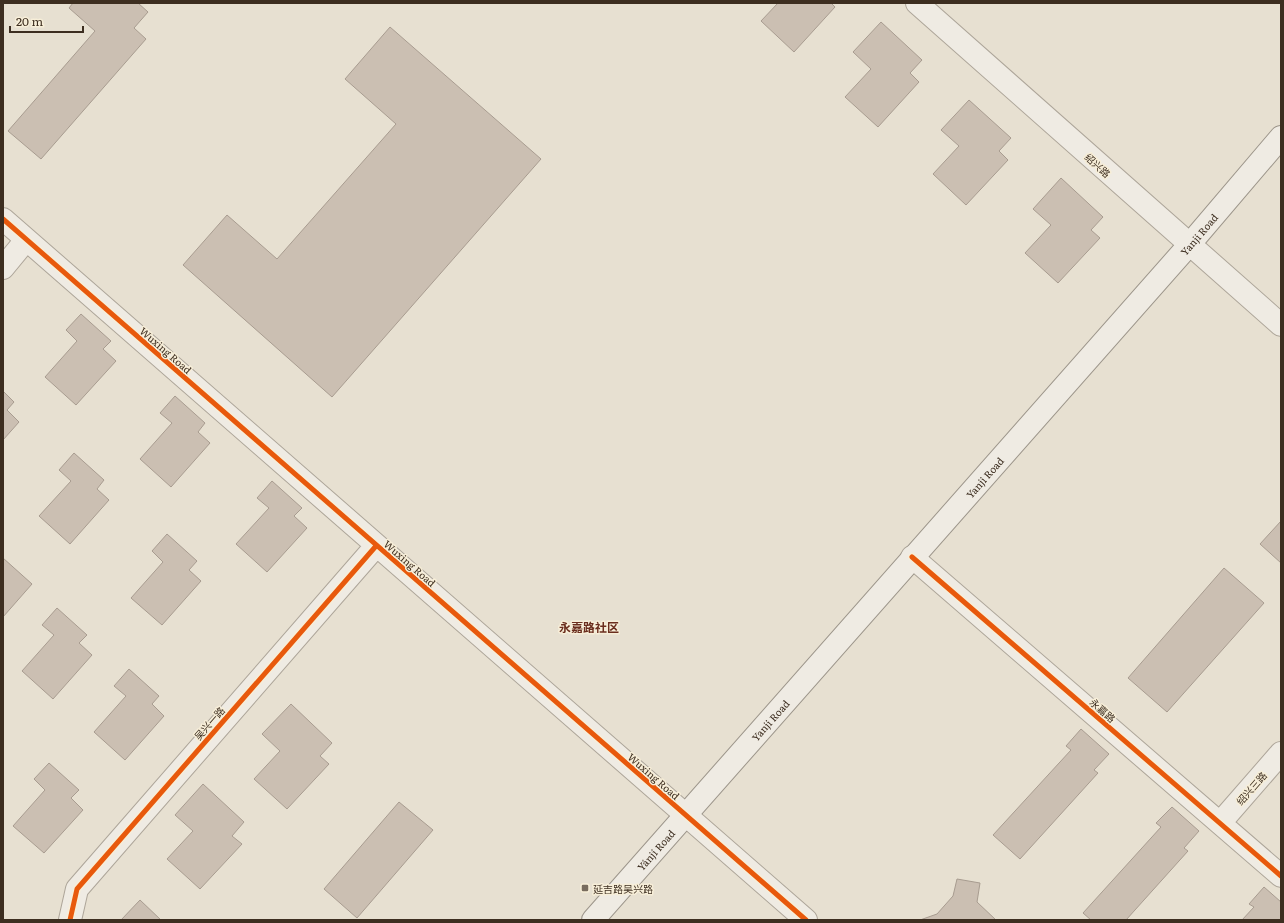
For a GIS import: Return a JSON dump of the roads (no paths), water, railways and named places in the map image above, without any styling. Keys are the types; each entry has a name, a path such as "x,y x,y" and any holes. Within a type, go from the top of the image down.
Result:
{"street":[{"name":"绍兴路","path":"917,3 1281,325"},
{"name":"Yanji Road","path":"684,815 1189,245 1281,137"},
{"name":"Wuxing Road","path":"3,219 806,920"},
{"path":"3,268 26,240"},
{"name":"吴兴一路","path":"70,920 77,890 376,546"},
{"name":"永嘉路","path":"912,557 1281,876"},
{"name":"绍兴三路","path":"1220,823 1281,753"},
{"name":"Yánjí Road","path":"593,920 684,815"}],"place":[{"name":"延吉路吴兴路","path":"585,888"}],"district":[{"name":"永嘉路社区","path":"589,627"}]}
